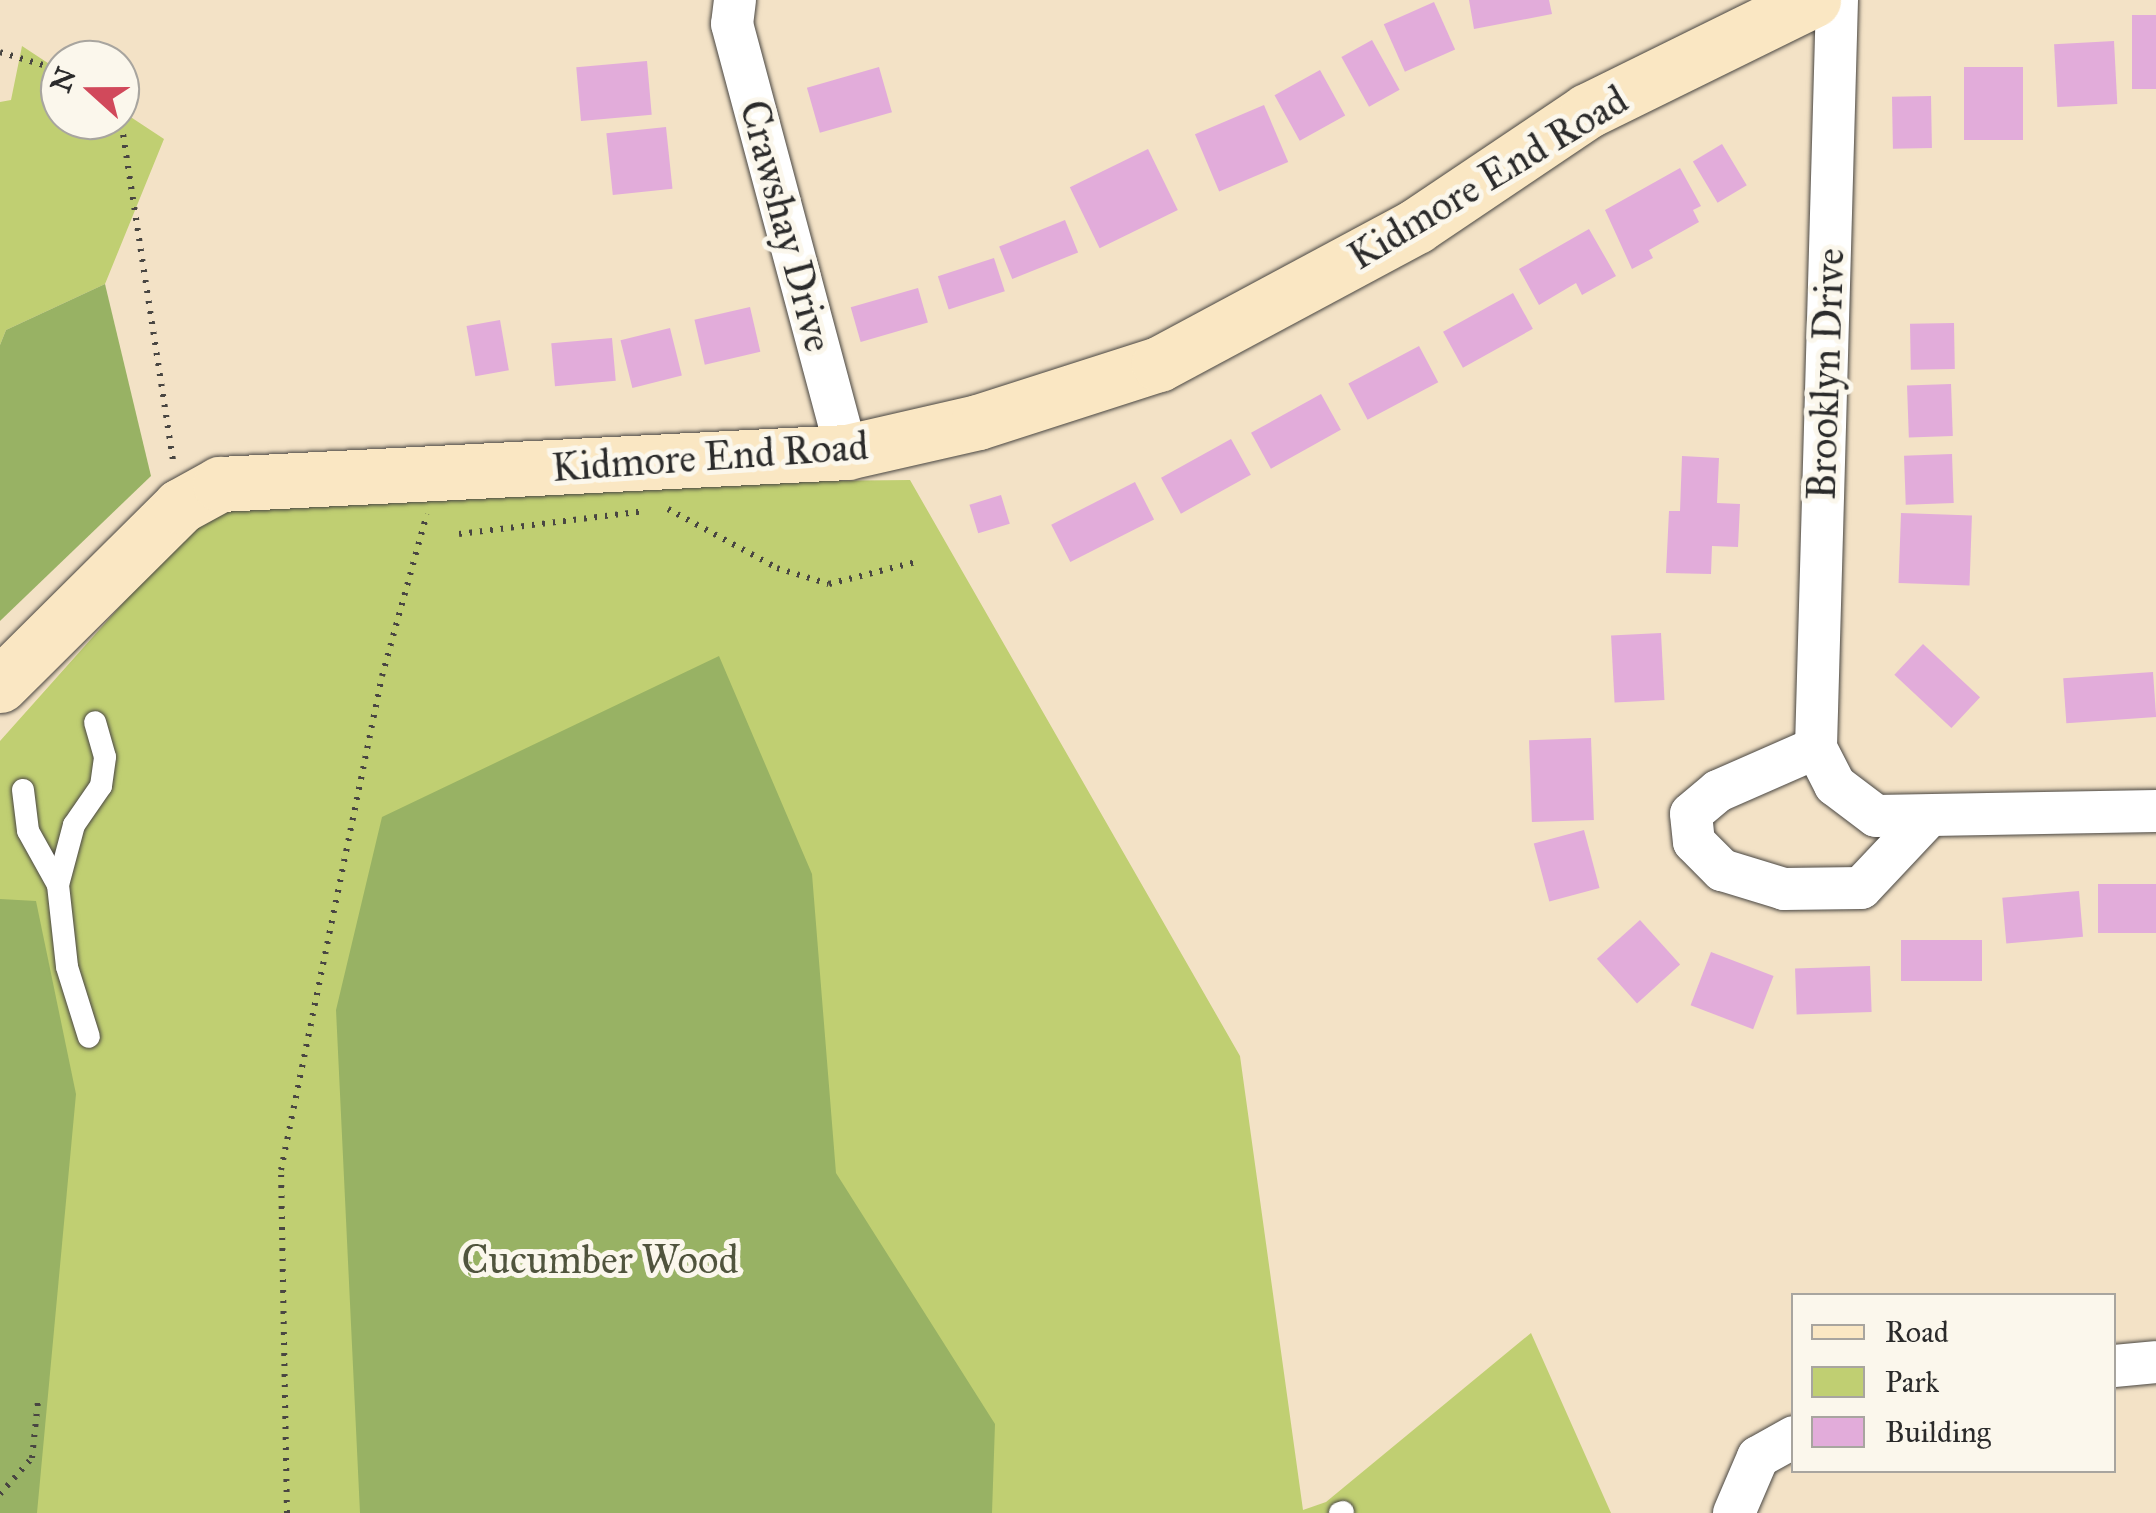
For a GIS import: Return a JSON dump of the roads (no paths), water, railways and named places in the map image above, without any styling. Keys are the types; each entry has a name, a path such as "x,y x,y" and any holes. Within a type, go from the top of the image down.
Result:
{"street":[{"name":"Crawshay Drive","path":"734,0 732,24 847,452"},
{"name":"Kidmore End Road","path":"0,686 180,506 220,484 260,478 438,474 847,452 978,422 1159,364 1416,226 1587,111 1813,0"},
{"name":"Brooklyn Drive","path":"1816,748 1837,0"},
{"path":"1926,819 1862,888 1784,889 1722,870 1694,842 1691,814 1718,791 1816,748 1835,785 1876,816 1926,819 2156,812"},
{"path":"2116,1366 2156,1362"},
{"path":"1734,1513 1758,1457 1791,1439"}],"lane":[{"path":"89,1037 68,967 58,885 74,825 101,786 105,757 95,722"},
{"path":"23,790 28,831 58,885"}],"park label":[{"name":"Cucumber Wood","path":"600,1260"}]}
